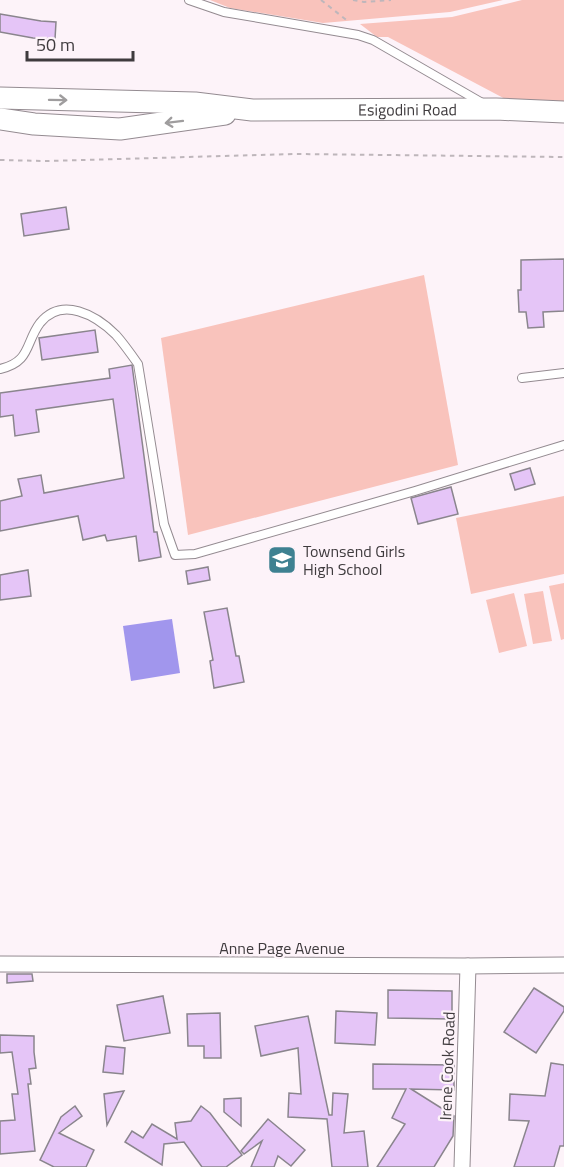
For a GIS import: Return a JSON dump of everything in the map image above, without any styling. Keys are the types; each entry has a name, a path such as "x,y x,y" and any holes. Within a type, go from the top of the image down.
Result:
{"main road":[{"name":"Esigodini Road","path":"0,98 195,103 252,110 564,112"},
{"name":"Esigodini Road","path":"0,120 120,129 252,110"},
{"path":"0,130 120,129"}],"street":[{"name":"Anne Page Avenue","path":"0,964 564,965"},
{"name":"Irene Cook Road","path":"462,1167 468,966"}],"lane":[{"path":"189,0 225,12 358,35 373,40 496,110"},
{"path":"0,369 12,366 26,354 40,324 52,312 63,309 77,310 94,318 114,333 128,348 138,364 164,524 175,555 195,554 564,445"},
{"path":"522,378 564,373"}],"path":[{"path":"321,0 373,40"},
{"path":"353,0 364,2 391,0"},
{"path":"0,160 46,161 296,154 564,157"}],"shaded area":[{"path":"210,0 503,0 450,12 323,23 230,8"},
{"path":"522,0 564,0 564,105 511,102 388,37 377,37 360,24 452,17"},
{"path":"424,275 458,465 188,535 161,338"},
{"path":"564,496 564,574 471,594 456,518"},
{"path":"564,583 564,639 561,640 549,586"},
{"path":"543,591 552,641 533,644 524,594"},
{"path":"514,593 527,646 499,653 486,600"},
{"path":"172,619 180,673 131,681 123,626"}],"building":[{"path":"0,14 56,22 55,39 0,32"},
{"path":"66,207 69,229 24,236 21,214"},
{"path":"564,259 564,311 543,312 544,327 528,328 526,312 519,312 518,290 521,290 521,260"},
{"path":"95,330 98,352 42,360 39,338"},
{"path":"132,365 154,532 157,532 161,557 139,561 136,536 107,541 105,535 83,540 78,516 0,531 0,501 22,496 18,479 41,475 44,493 124,478 113,399 36,410 39,432 15,436 13,415 0,417 0,393 110,378 109,369"},
{"path":"530,468 535,484 515,490 510,474"},
{"path":"451,487 458,514 418,524 411,498"},
{"path":"208,567 210,580 188,584 186,571"},
{"path":"28,570 31,596 0,600 0,575"},
{"path":"227,608 236,656 239,656 244,682 214,688 210,661 213,660 204,612"},
{"path":"7,974 32,974 33,981 7,983"},
{"path":"534,988 564,1007 564,1011 536,1053 504,1032"},
{"path":"388,990 452,991 452,1019 388,1018"},
{"path":"163,996 170,1033 124,1041 117,1005"},
{"path":"336,1011 377,1013 375,1045 335,1043"},
{"path":"220,1013 221,1058 204,1058 204,1046 188,1046 187,1014"},
{"path":"308,1016 329,1115 332,1115 333,1093 348,1094 344,1133 364,1131 368,1167 332,1167 327,1119 288,1117 289,1093 301,1094 298,1048 261,1056 255,1026"},
{"path":"0,1035 34,1036 36,1068 29,1069 31,1084 28,1084 35,1151 0,1154 0,1121 15,1120 12,1094 18,1094 12,1052 0,1053"},
{"path":"106,1046 125,1048 123,1074 103,1072"},
{"path":"551,1063 564,1065 564,1146 560,1146 554,1167 514,1167 529,1121 509,1120 510,1094 545,1096"},
{"path":"373,1064 454,1065 454,1090 411,1089 454,1116 453,1136 434,1167 377,1167 405,1124 392,1118 406,1089 373,1089"},
{"path":"124,1091 107,1125 104,1094"},
{"path":"241,1098 241,1126 224,1112 224,1099"},
{"path":"75,1106 82,1116 59,1133 94,1150 86,1167 54,1167 40,1160 61,1117"},
{"path":"201,1106 210,1113 242,1155 226,1167 202,1167 184,1142 164,1144 162,1165 125,1142 132,1131 143,1138 152,1124 177,1139 175,1123 191,1121"},
{"path":"268,1119 305,1150 291,1166 278,1156 274,1167 251,1167 262,1141 244,1154 241,1151"}],"place":[{"name":"Townsend Girls High School","path":"282,560"}]}
